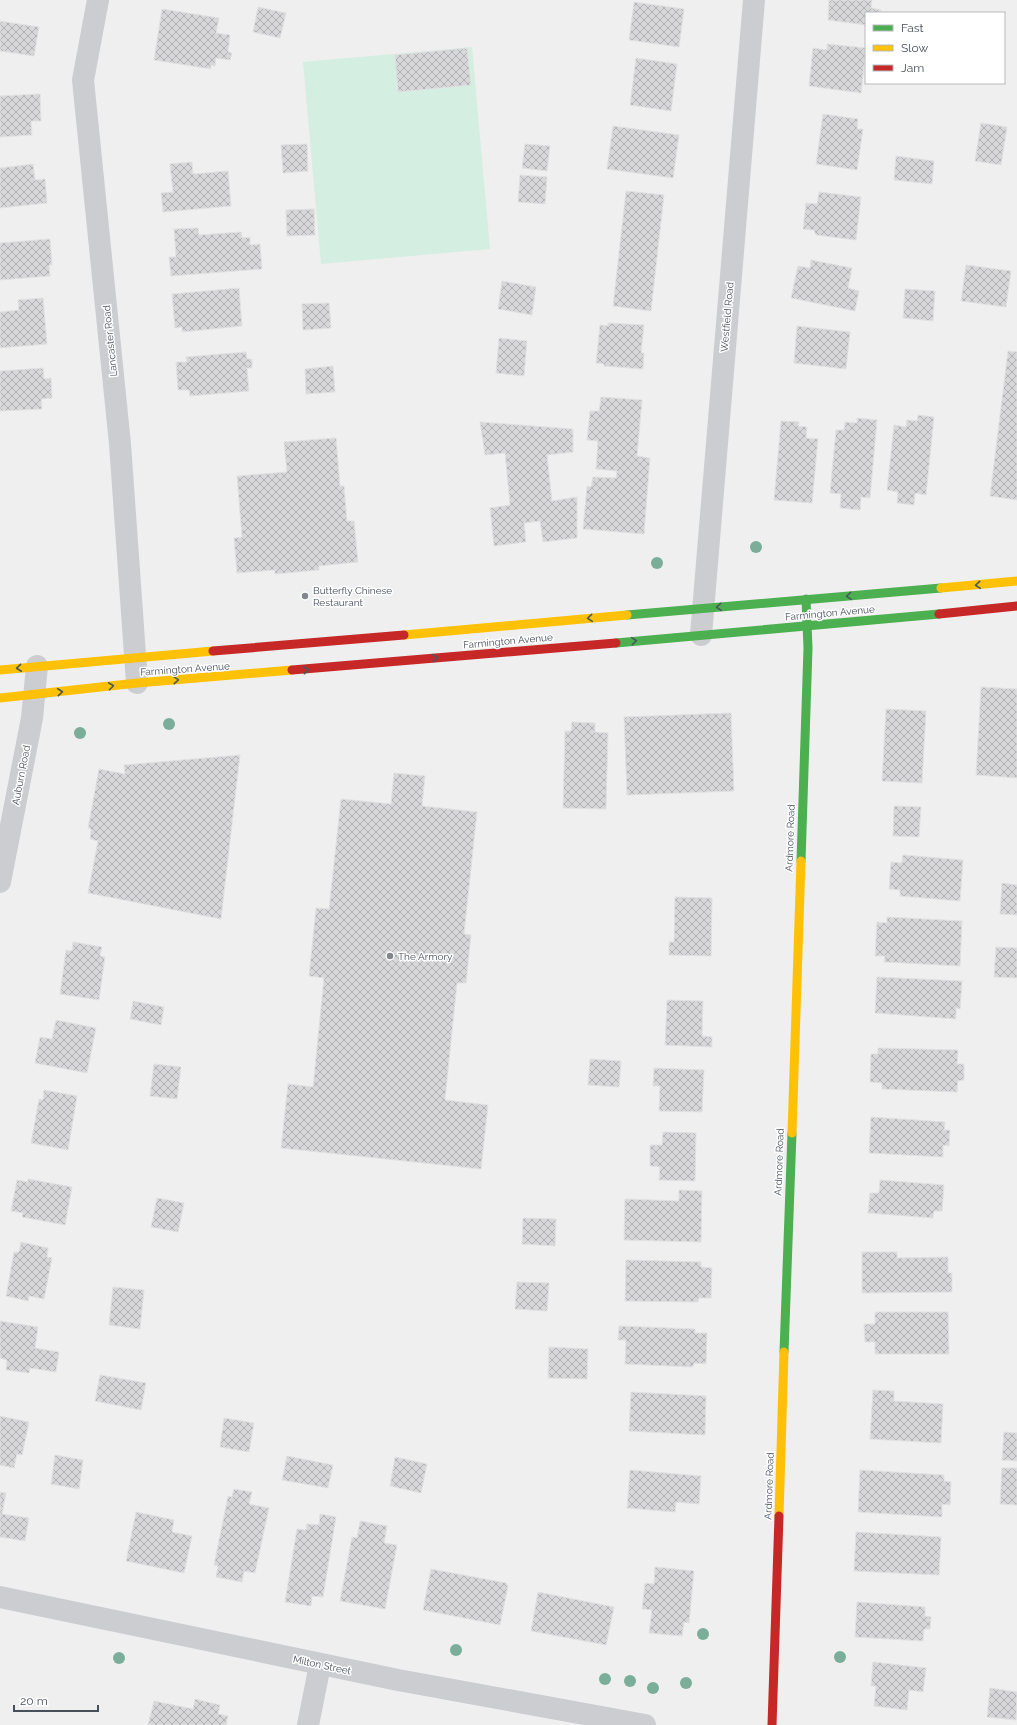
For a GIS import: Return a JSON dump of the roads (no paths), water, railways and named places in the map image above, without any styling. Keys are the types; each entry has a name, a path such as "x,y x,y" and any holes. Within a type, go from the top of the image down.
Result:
{"main road":[{"name":"Farmington Avenue","path":"0,670 1017,581"},
{"name":"Ardmore Road","path":"772,1725 808,627 806,599"},
{"name":"Farmington Avenue","path":"0,698 137,683 808,627 1017,606"}],"street":[{"name":"Lancaster Road","path":"98,0 83,80 121,450 137,683"},
{"name":"Westfield Road","path":"701,635 754,0"},
{"name":"Auburn Road","path":"0,882 32,718 37,666"},
{"name":"Milton Street","path":"0,1597 320,1665 645,1725"},
{"path":"308,1725 320,1665"}],"place":[{"name":"Butterfly Chinese Restaurant","path":"305,596"},
{"name":"The Armory","path":"390,956"}]}
